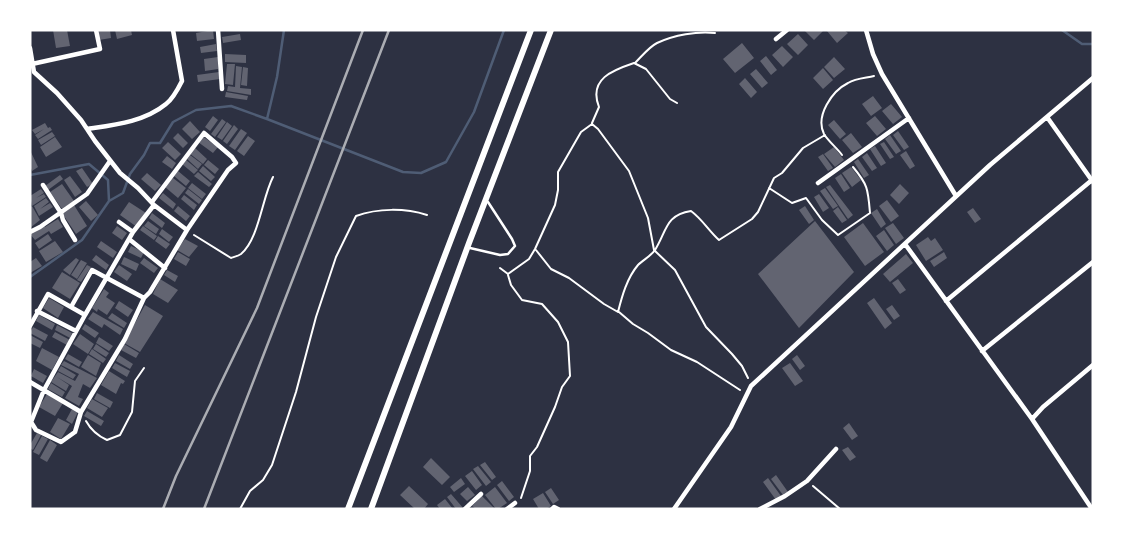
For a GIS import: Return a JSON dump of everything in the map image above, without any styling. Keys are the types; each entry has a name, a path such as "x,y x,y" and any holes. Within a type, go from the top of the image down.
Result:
{"street":[{"path":"32,64 100,49 96,30"},
{"path":"87,129 128,123 151,114 168,103 182,81 173,30"},
{"path":"218,30 222,89"},
{"path":"348,509 531,30"},
{"path":"371,509 467,247 551,30"},
{"path":"776,39 787,30"},
{"path":"866,30 882,74 956,196"},
{"path":"30,48 32,73 57,93 81,120 120,173 187,230"},
{"path":"674,509 730,427 751,386 956,196 1093,78"},
{"path":"946,301 1093,181 1047,117"},
{"path":"818,183 909,118"},
{"path":"204,133 236,163 187,230 144,298 125,339 81,412 75,432 61,442 36,430 31,422 44,390 107,276 133,232 204,133"},
{"path":"30,232 87,194 110,161"},
{"path":"43,185 75,240"},
{"path":"119,222 133,232"},
{"path":"129,239 164,268"},
{"path":"905,244 1032,419 1092,509"},
{"path":"982,351 1093,262"},
{"path":"71,307 92,270 144,298"},
{"path":"30,326 48,294 85,315"},
{"path":"37,311 76,331"},
{"path":"1032,419 1093,365"},
{"path":"30,382 81,412"},
{"path":"760,509 807,481 836,449"},
{"path":"465,509 481,494"},
{"path":"507,509 515,503"},
{"path":"552,509 558,509"}],"lane":[{"path":"467,247 500,255 508,254 514,246 486,199"}],"path":[{"path":"508,274 529,259 535,249 555,205 558,172 581,132 592,124 599,107 596,100 597,88 602,79 612,71 634,63 657,43 686,35 715,33"},
{"path":"634,63 646,69 670,99 677,103"},
{"path":"592,124 629,170 648,218 654,250 674,270 706,327 737,360 751,386"},
{"path":"618,312 623,293 636,268 654,250 673,217 681,212 691,211 699,216 719,240 752,219 774,178 782,173 803,148 825,135"},
{"path":"187,230 231,258 240,255 257,226 273,177"},
{"path":"240,509 250,491 263,480 272,465 336,257 356,216 367,212 398,210 427,215"},
{"path":"535,249 551,269 569,278 671,350 697,362 746,394"},
{"path":"500,268 508,274 510,285 522,300 542,304 558,322 568,342 570,376 562,387 537,447 530,456 530,471 521,498 515,503"},
{"path":"81,412 90,427 102,438 107,440 120,435 132,412 135,381 144,368"},
{"path":"807,481 840,509"}],"building":[{"path":"53,30 67,30 70,46 56,48"},
{"path":"97,30 110,30 111,38 99,40"},
{"path":"115,30 131,30 132,35 117,39"},
{"path":"213,30 214,39 197,41 196,33"},
{"path":"804,30 821,30 823,31 814,40"},
{"path":"844,30 848,33 837,43 827,31"},
{"path":"240,34 241,40 223,43 222,37"},
{"path":"798,34 808,45 798,55 787,44"},
{"path":"742,43 754,58 735,73 723,59"},
{"path":"216,44 217,51 201,53 200,47"},
{"path":"782,46 793,57 783,67 772,55"},
{"path":"225,54 246,55 246,63 225,62"},
{"path":"766,56 777,70 771,75 760,61"},
{"path":"218,57 218,69 205,71 204,59"},
{"path":"834,57 845,69 834,78 824,67"},
{"path":"227,64 235,64 233,85 225,84"},
{"path":"236,66 242,67 240,88 251,89 251,95 227,91 228,86 235,87"},
{"path":"243,67 248,68 247,86 241,85"},
{"path":"823,68 833,80 823,89 813,78"},
{"path":"756,69 768,83 762,88 750,74"},
{"path":"219,72 220,79 198,82 197,75"},
{"path":"745,78 757,92 751,98 739,84"},
{"path":"226,92 248,96 247,100 225,97"},
{"path":"873,96 882,108 871,116 862,104"},
{"path":"891,104 902,117 893,124 882,111"},
{"path":"213,116 218,120 210,131 205,127"},
{"path":"875,116 886,129 877,136 866,123"},
{"path":"222,119 226,122 215,137 211,134"},
{"path":"834,120 846,134 840,139 828,125"},
{"path":"190,121 200,132 192,139 182,129"},
{"path":"227,122 232,126 222,140 217,137"},
{"path":"45,123 52,130 38,139 35,135 44,129 35,134 32,130"},
{"path":"234,125 238,129 227,144 223,141"},
{"path":"241,129 247,133 235,150 229,146"},
{"path":"898,131 909,147 904,150 893,135"},
{"path":"52,132 55,136 41,145 38,140"},
{"path":"178,133 188,143 183,148 173,138"},
{"path":"851,133 862,147 853,153 842,140"},
{"path":"890,135 901,151 896,154 885,139"},
{"path":"202,136 218,147 213,153 198,142"},
{"path":"248,136 255,141 244,156 237,151"},
{"path":"55,137 62,147 46,157 40,147"},
{"path":"168,142 181,154 175,160 162,148"},
{"path":"884,142 894,157 890,159 880,144"},
{"path":"875,146 886,163 881,166 870,149"},
{"path":"194,147 207,159 203,164 189,153"},
{"path":"834,147 844,160 835,167 824,154"},
{"path":"30,150 38,167 32,171 30,166"},
{"path":"906,151 915,166 910,169 900,155"},
{"path":"867,153 877,168 872,171 862,157"},
{"path":"823,154 833,168 828,171 818,157"},
{"path":"190,155 202,164 198,169 187,159"},
{"path":"167,156 176,163 172,169 162,162"},
{"path":"185,159 198,170 194,174 182,164"},
{"path":"858,159 869,175 864,178 854,162"},
{"path":"208,160 219,169 215,174 204,165"},
{"path":"203,166 215,177 211,181 199,171"},
{"path":"851,167 861,180 852,187 842,173"},
{"path":"82,168 93,184 87,187 76,171"},
{"path":"178,171 190,181 186,186 174,176"},
{"path":"198,172 212,184 209,187 194,176"},
{"path":"147,173 161,185 155,191 141,179"},
{"path":"841,174 850,188 844,192 835,178"},
{"path":"60,175 63,179 48,190 45,186"},
{"path":"70,176 82,192 75,197 64,180"},
{"path":"173,178 186,188 178,198 165,187"},
{"path":"192,183 206,194 202,199 188,188"},
{"path":"62,184 74,201 62,209 50,192"},
{"path":"900,184 909,193 899,204 890,195"},
{"path":"830,185 853,215 848,219 826,187"},
{"path":"825,188 838,206 833,209 820,191"},
{"path":"41,189 44,193 36,198 44,194 46,197 32,206 30,196"},
{"path":"188,189 202,200 199,204 185,193"},
{"path":"163,193 176,204 173,209 159,198"},
{"path":"819,194 829,208 823,212 814,197"},
{"path":"184,195 197,205 194,210 181,199"},
{"path":"46,198 49,202 40,209 50,203 53,207 39,216 34,206"},
{"path":"887,200 899,216 891,222 879,206"},
{"path":"86,201 98,215 91,221 79,207"},
{"path":"129,202 146,213 137,227 120,215"},
{"path":"74,205 87,226 76,234 62,213"},
{"path":"32,206 40,220 30,228 30,208"},
{"path":"178,206 190,216 186,221 174,211"},
{"path":"805,206 814,220 809,224 799,210"},
{"path":"838,207 847,220 842,223 833,211"},
{"path":"973,208 981,219 975,223 967,212"},
{"path":"877,209 886,224 881,228 871,213"},
{"path":"152,213 165,223 162,228 149,218"},
{"path":"58,219 63,227 51,234 49,231 35,240 30,234 44,225 45,227"},
{"path":"148,221 159,229 156,234 144,226"},
{"path":"815,221 854,272 799,328 758,274"},
{"path":"863,223 884,252 865,266 844,237"},
{"path":"893,223 904,238 896,244 885,228"},
{"path":"117,226 127,233 122,240 112,233"},
{"path":"143,226 157,236 154,240 140,230"},
{"path":"162,229 173,237 169,242 159,234"},
{"path":"884,230 894,245 887,251 876,236"},
{"path":"48,234 52,240 39,249 35,243"},
{"path":"158,236 170,244 166,249 155,241"},
{"path":"928,237 931,241 935,238 943,250 926,261 916,245"},
{"path":"185,239 198,246 189,257 177,250"},
{"path":"55,241 63,252 46,262 39,251"},
{"path":"101,241 117,252 113,258 97,247"},
{"path":"131,246 144,252 141,258 128,252"},
{"path":"178,252 190,259 186,266 174,259"},
{"path":"944,252 947,258 934,267 930,261"},
{"path":"906,254 913,263 890,282 883,274"},
{"path":"96,255 109,265 106,270 92,260"},
{"path":"124,257 139,264 136,271 121,264"},
{"path":"36,258 42,266 30,273 30,262"},
{"path":"76,258 79,260 70,275 63,270"},
{"path":"144,258 158,268 154,273 140,263"},
{"path":"81,260 87,263 77,279 71,275"},
{"path":"87,265 91,267 81,282 77,280"},
{"path":"119,265 132,274 127,281 114,272"},
{"path":"167,270 178,276 175,282 164,275"},
{"path":"62,272 80,283 70,299 52,288"},
{"path":"160,279 178,290 168,303 153,294"},
{"path":"898,279 906,290 900,294 892,283"},
{"path":"104,289 109,293 106,297 115,303 107,315 92,308"},
{"path":"49,298 64,307 58,318 43,308"},
{"path":"874,298 892,323 885,329 867,303"},
{"path":"119,301 133,310 128,317 115,308"},
{"path":"145,305 163,316 140,352 124,343"},
{"path":"892,305 900,316 894,320 886,309"},
{"path":"93,312 123,329 120,335 104,324 102,328 88,319"},
{"path":"112,313 127,323 124,328 108,318"},
{"path":"39,315 55,324 52,330 36,321"},
{"path":"85,324 99,333 95,338 82,329"},
{"path":"57,325 72,333 70,338 55,330"},
{"path":"33,327 48,335 45,341 30,333"},
{"path":"55,332 70,340 67,345 52,337"},
{"path":"80,334 94,344 88,354 73,344"},
{"path":"30,335 43,342 40,348 30,343"},
{"path":"99,337 113,346 109,351 96,343"},
{"path":"96,344 109,353 106,357 93,349"},
{"path":"124,344 139,353 136,358 121,350"},
{"path":"42,348 59,357 52,370 36,361"},
{"path":"92,349 106,359 103,363 89,354"},
{"path":"68,354 82,362 79,367 65,359"},
{"path":"88,355 101,363 96,376 81,367"},
{"path":"119,355 133,364 130,369 116,361"},
{"path":"797,355 805,366 800,370 792,359"},
{"path":"64,361 97,378 90,388 83,384 78,397 83,399 79,406 65,398 72,386 57,377 69,385 66,391 51,382 58,372 75,381 79,374 61,365"},
{"path":"115,363 130,371 127,377 112,368"},
{"path":"790,363 803,381 795,386 782,368"},
{"path":"61,366 76,375 73,379 58,371"},
{"path":"34,369 47,376 43,383 31,376"},
{"path":"109,371 125,381 121,383 116,394 101,385"},
{"path":"51,383 65,392 62,397 48,389"},
{"path":"97,393 113,402 110,408 94,399"},
{"path":"47,394 63,403 55,416 39,407"},
{"path":"92,399 108,408 102,417 87,408"},
{"path":"72,409 78,412 72,424 66,420"},
{"path":"87,411 104,421 101,426 84,416"},
{"path":"58,418 70,424 61,439 50,432"},
{"path":"849,423 858,436 852,440 843,428"},
{"path":"37,433 41,435 33,450 30,445"},
{"path":"42,436 48,439 39,455 33,452"},
{"path":"50,440 57,445 47,462 40,458"},
{"path":"848,447 856,457 850,461 842,450"},
{"path":"431,458 450,477 442,485 423,467"},
{"path":"485,462 496,477 492,480 480,465"},
{"path":"478,466 491,482 486,486 473,469"},
{"path":"472,471 482,485 476,490 465,476"},
{"path":"776,475 788,492 783,495 771,479"},
{"path":"461,478 465,484 454,492 450,487"},
{"path":"768,478 781,496 776,500 763,482"},
{"path":"502,481 514,497 509,501 497,485"},
{"path":"409,486 428,504 424,509 415,509 400,495"},
{"path":"468,487 475,495 467,501 460,494"},
{"path":"495,487 507,503 498,509 485,495"},
{"path":"551,488 559,500 553,504 545,492"},
{"path":"543,493 551,506 539,509 533,499"},
{"path":"451,494 464,509 456,509 447,497"},
{"path":"482,496 495,509 476,509 472,506"},
{"path":"445,499 453,509 440,509 437,505"}],"waterway":[{"path":"267,119 284,30"},
{"path":"30,277 82,240 109,201 123,193 130,174 150,143 160,143 173,122 196,110 231,106 403,172 421,173 446,162 474,112 504,30"},
{"path":"1062,30 1082,44 1093,44"},
{"path":"30,175 89,164 108,180 109,201"}],"railway":[{"path":"163,509 176,476 257,308 363,30"},
{"path":"204,509 389,30"}]}
